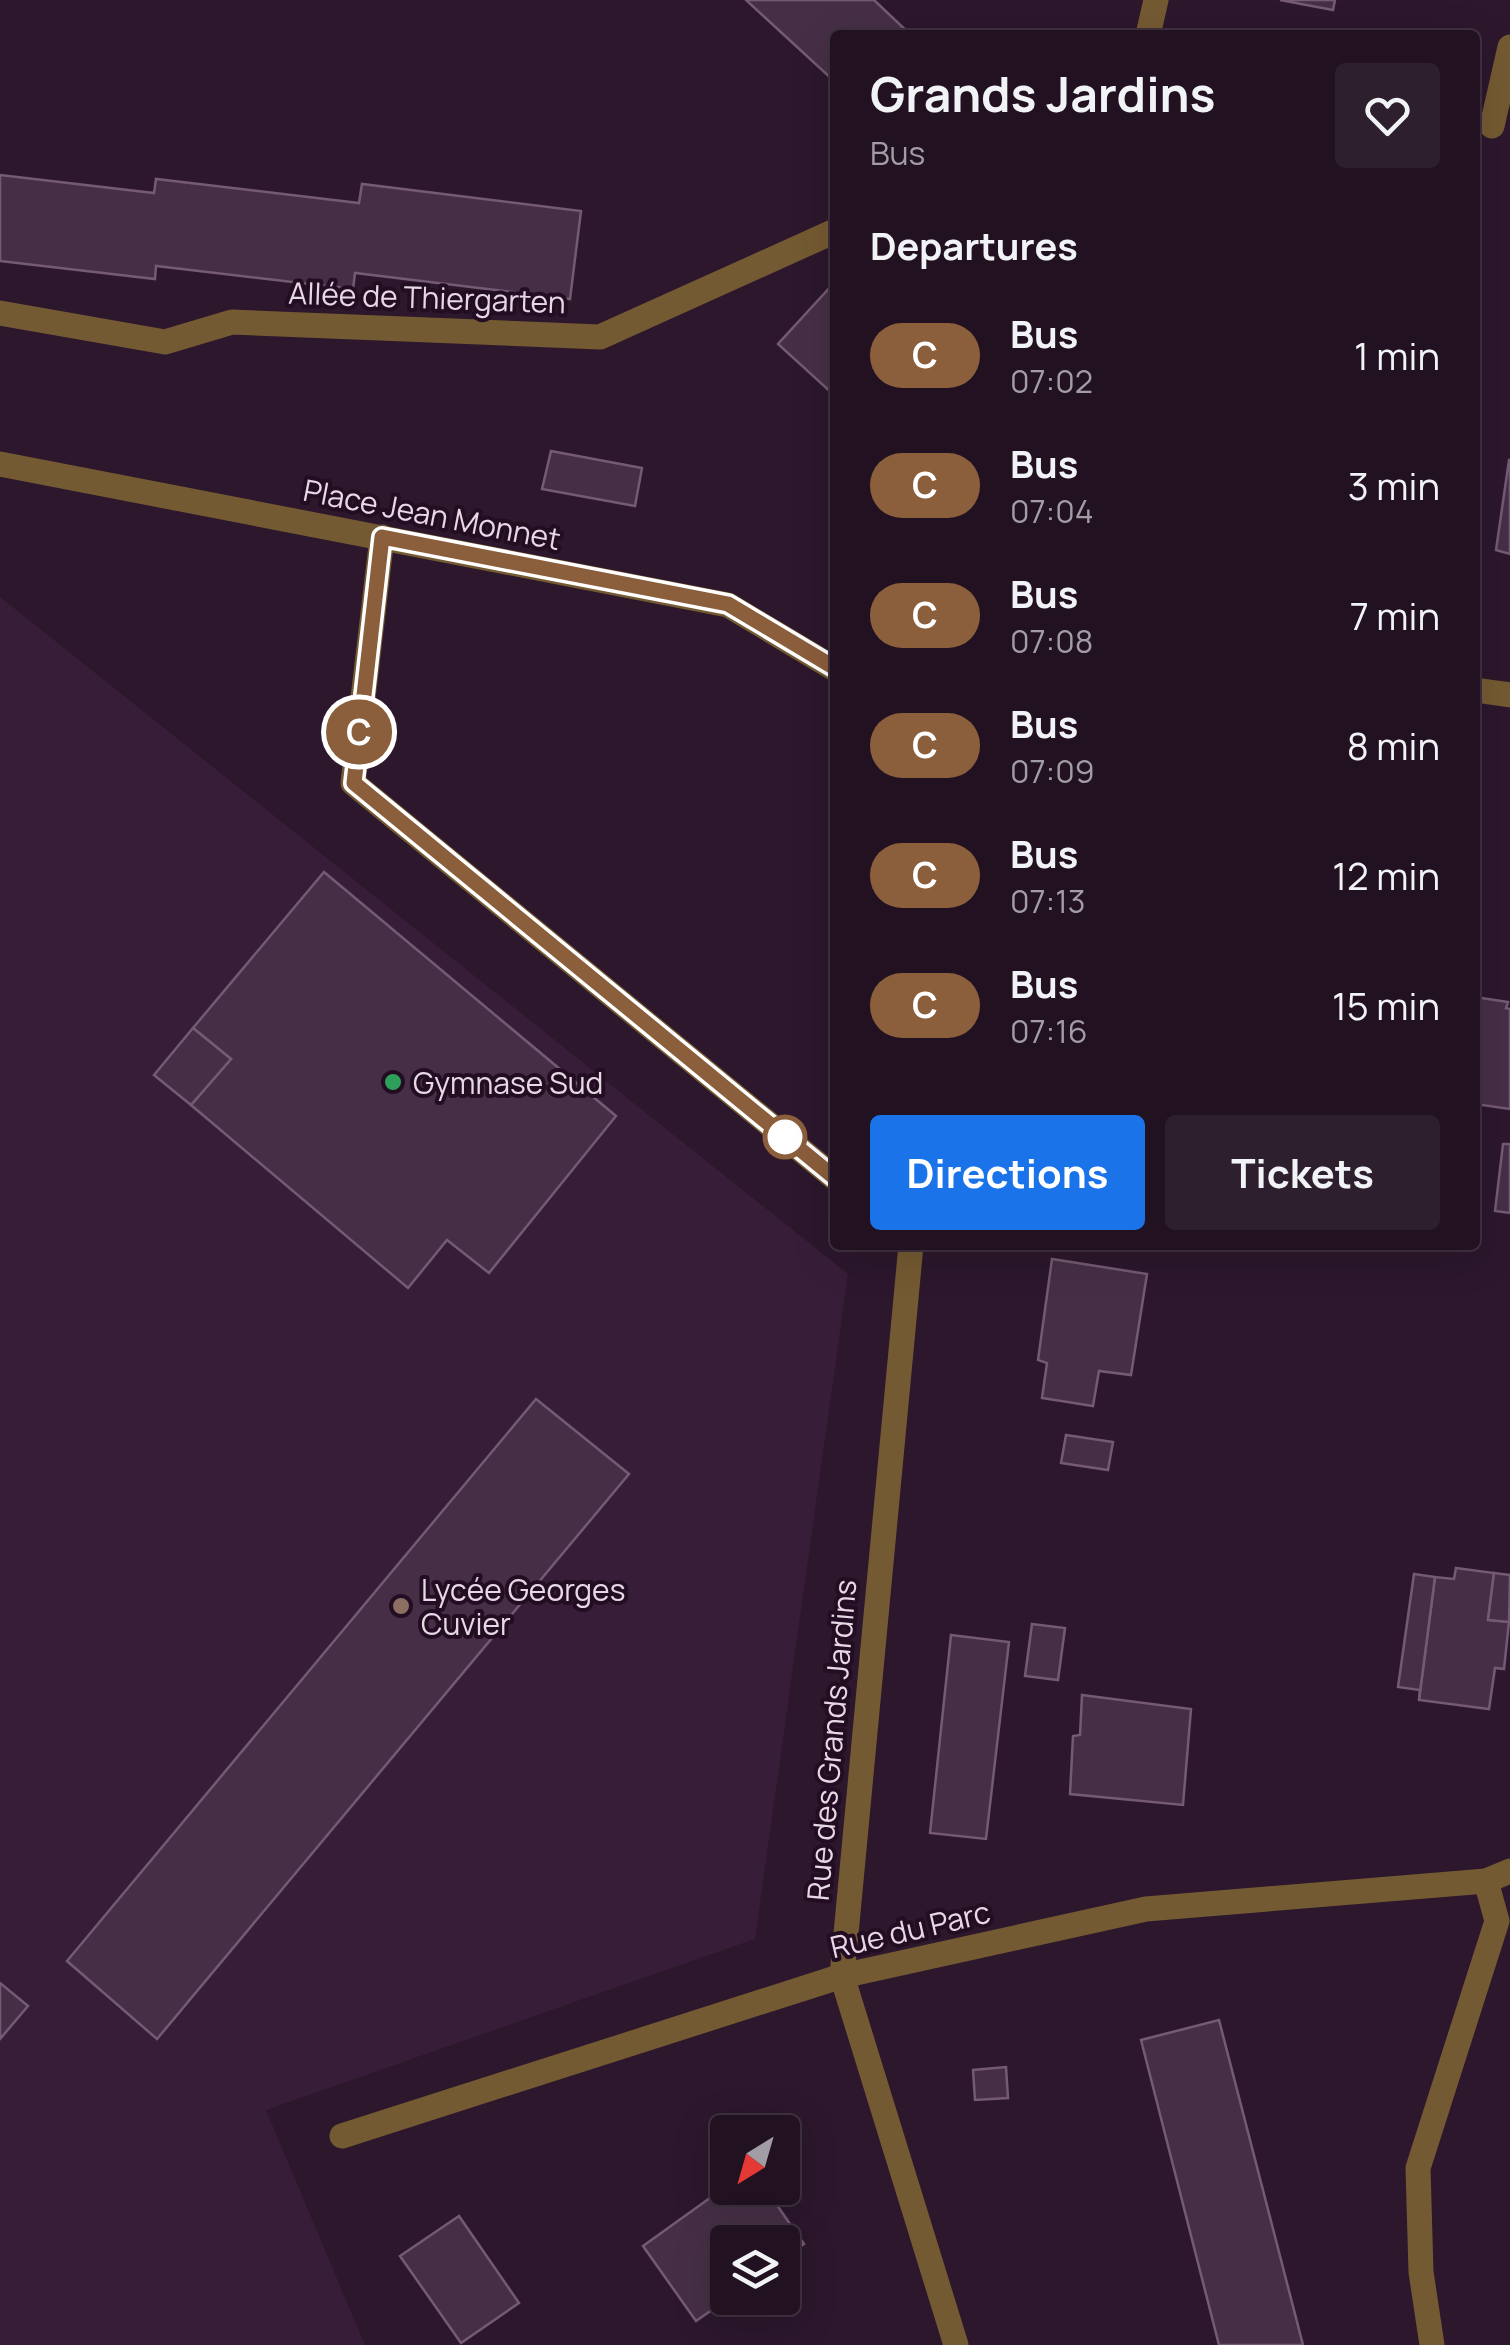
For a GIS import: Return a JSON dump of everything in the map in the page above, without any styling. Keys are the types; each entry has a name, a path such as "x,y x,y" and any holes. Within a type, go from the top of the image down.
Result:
{"street":[{"path":"1149,30 1156,0"},
{"path":"1492,126 1510,47"},
{"name":"Allée de Thiergarten","path":"0,313 165,342 232,322 600,337 830,233"},
{"name":"Place Jean Monnet","path":"0,464 728,604 830,665"},
{"path":"382,537 354,783 830,1174"},
{"path":"1480,691 1510,695"},
{"name":"Rue des Grands Jardins","path":"911,1250 842,1976 956,2345"},
{"path":"1432,2345 1421,2272 1418,2168 1498,1921 1498,1876"},
{"name":"Rue du Parc","path":"342,2136 842,1976 1146,1908 1498,1876"}],"shaded area":[{"name":"Lycée Georges Cuvier","path":"0,597 848,1274 755,1939 266,2110 365,2345 0,2345"}],"building":[{"path":"746,0 874,0 906,30 830,30 830,77"},
{"path":"1280,0 1335,0 1333,10"},
{"path":"0,175 154,193 156,179 359,203 362,184 581,211 570,299 355,273 353,289 156,266 155,279 0,261"},
{"path":"830,287 830,391 778,344"},
{"path":"551,451 642,468 635,506 542,489"},
{"path":"1510,460 1510,554 1496,550"},
{"name":"Gymnase Sud","path":"324,872 616,1116 489,1273 447,1240 408,1288 191,1105 231,1059 193,1028"},
{"path":"1480,998 1508,1002 1506,1008 1510,1009 1510,1109 1480,1105"},
{"path":"193,1028 231,1059 191,1105 154,1075"},
{"path":"1503,1144 1510,1144 1510,1213 1495,1211"},
{"path":"1052,1259 1147,1274 1131,1375 1099,1371 1093,1406 1042,1398 1047,1363 1038,1360"},
{"path":"536,1399 629,1474 157,2039 67,1961"},
{"path":"1066,1435 1113,1442 1108,1470 1061,1463"},
{"path":"1456,1568 1494,1573 1488,1620 1509,1622 1504,1669 1495,1668 1489,1709 1419,1700 1435,1577 1454,1579"},
{"path":"1494,1573 1510,1575 1509,1622 1488,1620"},
{"path":"1414,1574 1435,1577 1419,1700 1420,1690 1398,1687"},
{"path":"1032,1624 1065,1628 1058,1680 1025,1676"},
{"path":"951,1635 1009,1642 986,1839 930,1833"},
{"path":"1082,1695 1191,1709 1183,1805 1070,1794 1073,1736 1080,1735"},
{"path":"0,1983 28,2006 0,2039"},
{"path":"1219,2020 1303,2345 1219,2345 1141,2040"},
{"path":"1006,2067 1008,2098 975,2100 973,2070"},
{"path":"710,2198 710,2205 777,2205 791,2225 710,2225 710,2311 696,2321 643,2246"},
{"path":"459,2216 519,2303 461,2343 400,2256"}],"bus line":[{"name":"C","path":"830,664 728,604 382,537 354,783 830,1174"}],"place":[{"name":"Gymnase Sud","path":"393,1082"},
{"name":"Lycée Georges Cuvier","path":"401,1606"}]}
